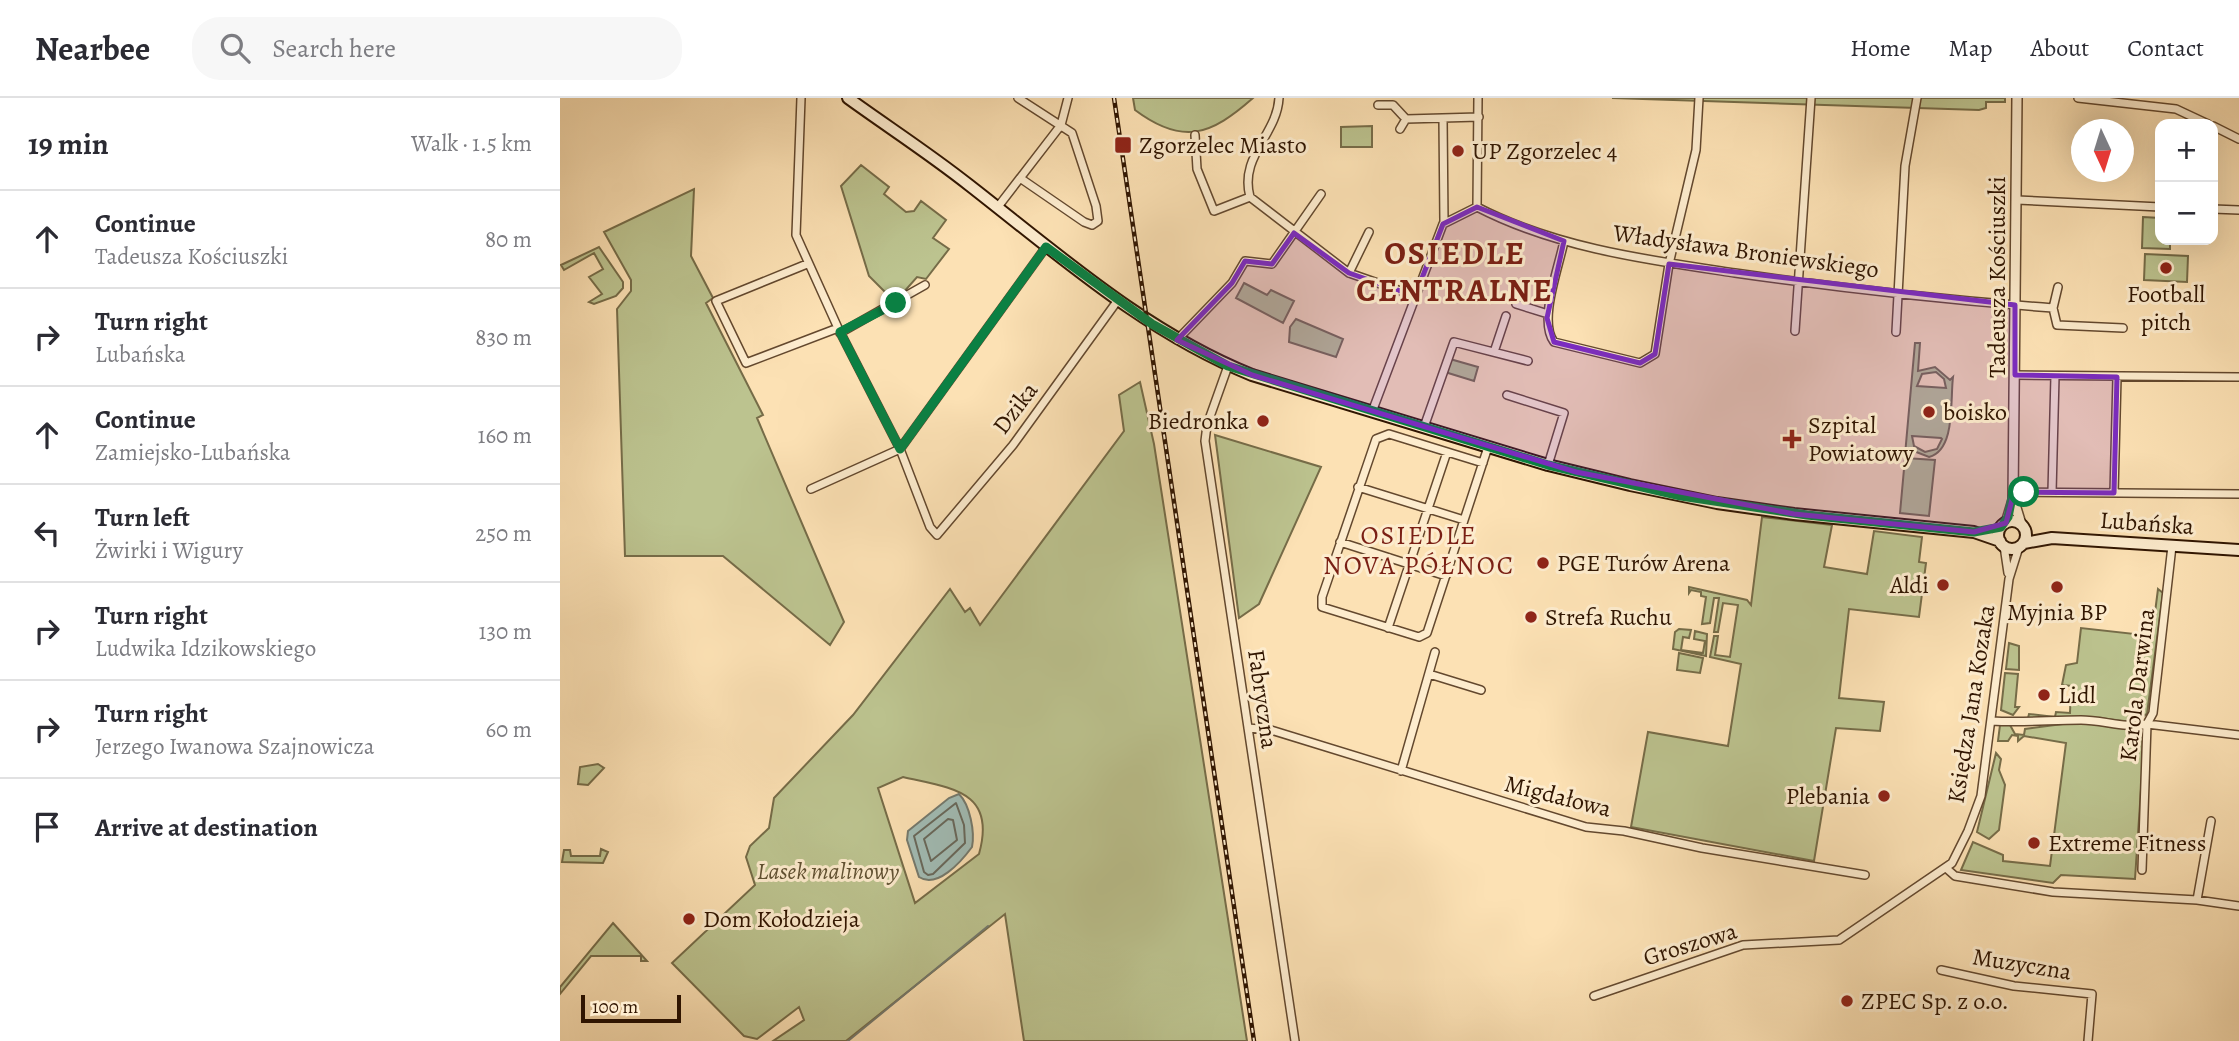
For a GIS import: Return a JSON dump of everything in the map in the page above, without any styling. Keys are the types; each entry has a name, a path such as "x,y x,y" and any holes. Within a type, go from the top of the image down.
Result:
{"main road":[{"path":"848,98 941,163 1046,247 1118,300 1177,340 1228,366 1548,465 1717,503 1875,523 1974,532 2002,543 2003,525 1974,532"},
{"name":"Lubańska","path":"2003,525 2023,527 2052,538"},
{"path":"2021,545 2023,527"},
{"name":"Lubańska","path":"2002,543 2021,545 2052,538 2239,550"}],"street":[{"path":"801,98 796,235 839,330 900,449"},
{"path":"1018,98 1072,134 1096,206 1098,221 1092,225 1084,222 1020,178"},
{"path":"997,208 1061,125 1068,98"},
{"path":"1279,98 1277,110 1248,169 1246,183 1250,197 1349,273 1415,296"},
{"path":"1444,222 1477,207 1478,98"},
{"path":"1564,241 1548,314 1548,332 1554,342 1640,363 1655,354 1669,264 1696,150 1699,98"},
{"path":"1795,331 1811,98"},
{"path":"1895,332 1905,166 1917,98"},
{"name":"Tadeusza Kościuszki","path":"2003,525 2013,495 2017,98"},
{"path":"2078,98 2176,109 2197,119"},
{"path":"1378,105 1393,105 1406,119 1479,117"},
{"path":"1400,129 1406,119"},
{"path":"1372,412 1444,222 1443,119"},
{"path":"2218,129 2239,139"},
{"path":"1195,135 1197,169 1214,211 1250,197"},
{"path":"1177,340 1232,283 1245,261 1272,264 1321,194"},
{"path":"2017,200 2155,207"},
{"name":"Władysława Broniewskiego","path":"1477,207 1564,241 1669,264 1798,282 2053,308"},
{"path":"2218,209 2239,210"},
{"path":"1349,273 1369,232"},
{"path":"811,489 900,449 1046,247"},
{"path":"807,264 716,301 746,363 839,330 925,285"},
{"path":"2058,287 2053,308 2057,325 2123,328"},
{"name":"Dzika","path":"900,449 930,527 937,535 1013,445 1118,300"},
{"path":"1516,304 1548,314"},
{"path":"1494,352 1506,316"},
{"path":"1424,427 1454,342 1528,361"},
{"name":"Fabryczna","path":"1228,366 1207,425 1205,441 1295,1041"},
{"path":"2015,375 2239,377"},
{"path":"2052,492 2055,376"},
{"path":"2114,493 2117,377"},
{"path":"1507,395 1564,413 1548,465"},
{"path":"1483,464 1389,434 1374,442 1322,597 1322,607 1419,637 1428,631 1483,464 1488,447"},
{"path":"1388,628 1447,452"},
{"path":"1359,487 1464,520"},
{"path":"2013,495 2052,492 2239,494"},
{"name":"Tadeusza Kościuszki","path":"2013,495 2023,527"},
{"path":"1340,542 1446,576"},
{"name":"Księdza Jana Kozaka","path":"2002,543 2009,579"},
{"name":"Księdza Jana Kozaka","path":"1946,868 1952,863 1968,831 1980,796 2009,579 2021,545"},
{"name":"Karola Darwina","path":"2142,870 2147,724 2153,713 2172,546"},
{"path":"1401,771 1435,652"},
{"path":"1429,674 1481,690"},
{"path":"1992,721 2029,723 2082,720 2134,727 2147,724 2239,735"},
{"name":"Migdałowa","path":"1248,728 1271,730 1586,827 1624,831 1702,848 1865,875"},
{"path":"2197,900 2211,821"},
{"path":"1946,868 1955,876 2053,891 2197,900 2239,906"},
{"name":"Groszowa","path":"1594,996 1743,945 1839,940 1946,868"},
{"name":"Muzyczna","path":"1941,970 2014,986 2092,994 2088,1041"}],"highlighted area":[{"path":"1477,207 1564,241 1547,318 1554,342 1640,363 1655,354 1669,264 2015,305 2015,375 2117,377 2114,493 2014,492 2006,523 1974,532 1794,514 1576,472 1252,375 1177,340 1232,283 1245,261 1272,264 1294,233 1349,273 1415,296 1443,224"}],"green space":[{"path":"1133,98 1253,98 1224,121 1210,128 1182,132 1168,129 1135,110"},
{"path":"1612,98 2005,98 2005,102 1986,102 1986,108 1979,110"},
{"path":"1372,126 1372,147 1341,147 1341,127"},
{"path":"861,165 889,187 884,194 906,212 914,211 921,201 946,220 933,238 949,249 926,279 917,277 895,302 869,276 841,186"},
{"path":"694,189 691,256 713,298 706,303 763,415 757,418 844,622 830,645 723,556 625,556 617,309 631,291 631,280 604,232"},
{"path":"2143,217 2155,218 2155,245 2170,245 2170,249 2142,248"},
{"path":"599,247 623,282 623,288 616,296 594,304 589,302 602,294 589,277 603,269 594,253 564,270 561,265"},
{"name":"Football pitch","path":"2145,254 2188,256 2187,282 2144,280"},
{"path":"1244,283 1267,295 1271,290 1294,301 1283,323 1236,298"},
{"path":"1296,319 1343,339 1336,357 1289,342 1290,327"},
{"path":"1915,343 1920,343 1918,371 1935,367 1950,380 1953,377 1950,423 1944,445 1938,452 1929,457 1911,450 1910,456 1905,455","holes":["1936,372 1944,379 1946,388 1917,386 1922,374","1912,436 1941,438 1942,439 1937,449 1925,452 1914,446"]},
{"path":"1450,359 1478,367 1474,381 1445,372"},
{"name":"Lasek malinowy","path":"1140,382 1154,444 1247,1041 1024,1041 1005,914 846,1041 773,1041 804,1020 799,1007 757,1039 744,1036 672,963 755,885 746,857 750,846 769,828 774,798 853,715 950,589 965,612 970,608 980,625 1124,431 1119,395","holes":["903,777 952,789 965,796 975,804 981,817 983,833 979,854 915,903 878,788"]},
{"path":"1215,435 1321,467 1259,604 1239,618"},
{"path":"1905,458 1935,460 1929,516 1900,513"},
{"path":"1762,517 1832,525 1824,567 1867,574 1874,531 1922,537 1919,562 1926,563 1919,617 1849,609 1839,698 1884,702 1880,731 1836,728 1814,861 1631,827 1648,732 1728,746 1741,664 1710,657 1714,636 1718,636 1715,655 1730,657 1738,605 1723,603 1718,632 1714,632 1719,598 1714,598 1710,623 1702,624 1706,597 1701,596 1701,592 1691,590 1689,593 1689,587 1747,600 1751,605"},
{"path":"2158,589 2163,593 2147,714 2132,722 2100,718 2028,718 2029,714 2055,717 2056,712 2070,713 2071,686 2062,685 2066,665 2077,663 2081,628 2152,636"},
{"path":"1679,629 1691,630 1689,638 1683,637 1681,650 1703,653 1705,641 1694,639 1695,631 1707,634 1706,656 1673,649 1675,632"},
{"path":"2009,643 2019,646 2019,670 2006,669"},
{"path":"1679,653 1703,658 1700,673 1677,670"},
{"path":"2005,673 2018,674 2015,707 2019,707 2013,715 2001,710"},
{"path":"2078,722 2141,731 2144,744 2135,879 2061,875 2053,883 1961,870 1973,842 2003,855 2003,861 2050,866 2066,743 2024,736 2018,741 2018,736 2012,735 2008,741 1998,741 2000,725 2010,725 2015,734 2024,735 2025,729"},
{"path":"1996,753 2001,759 1999,770 2005,785 1999,830 1989,839 1977,832"},
{"path":"598,764 604,768 588,785 578,784 580,767"},
{"path":"601,849 608,852 603,863 562,862 564,850 570,850 571,856 600,856"},
{"path":"613,923 647,961 641,961 641,956 591,956 560,994 560,987"}],"water":[{"path":"959,794 971,819 972,847 962,860 941,877 926,880 919,877 907,840 908,831 949,798"}],"waterway":[{"path":"848,1041 988,926"}],"railway":[{"path":"1114,98 1254,1041"}],"place":[{"name":"Zgorzelec Miasto","path":"1123,145"},
{"name":"UP Zgorzelec 4","path":"1458,151"},
{"name":"Football pitch","path":"2166,268"},
{"name":"boisko","path":"1929,412"},
{"name":"Biedronka","path":"1263,421"},
{"name":"Szpital Powiatowy","path":"1792,439"},
{"name":"PGE Turów Arena","path":"1543,563"},
{"name":"Aldi","path":"1943,585"},
{"name":"Myjnia BP","path":"2057,587"},
{"name":"Strefa Ruchu","path":"1531,617"},
{"name":"Lidl","path":"2044,695"},
{"name":"Plebania","path":"1884,796"},
{"name":"Extreme Fitness","path":"2034,843"},
{"name":"Dom Kołodzieja","path":"689,919"},
{"name":"ZPEC Sp. z o.o.","path":"1847,1001"}],"district":[{"name":"OSIEDLE CENTRALNE","path":"1455,272"},
{"name":"OSIEDLE NOVA PÓŁNOC","path":"1419,550"}],"route":[{"path":"896,303 840,332 900,449 1046,247 1152,324 1228,366 1297,390 1548,465 1717,503 1887,525 1974,532 2001,527 2006,523 2013,492 2024,492"}]}
